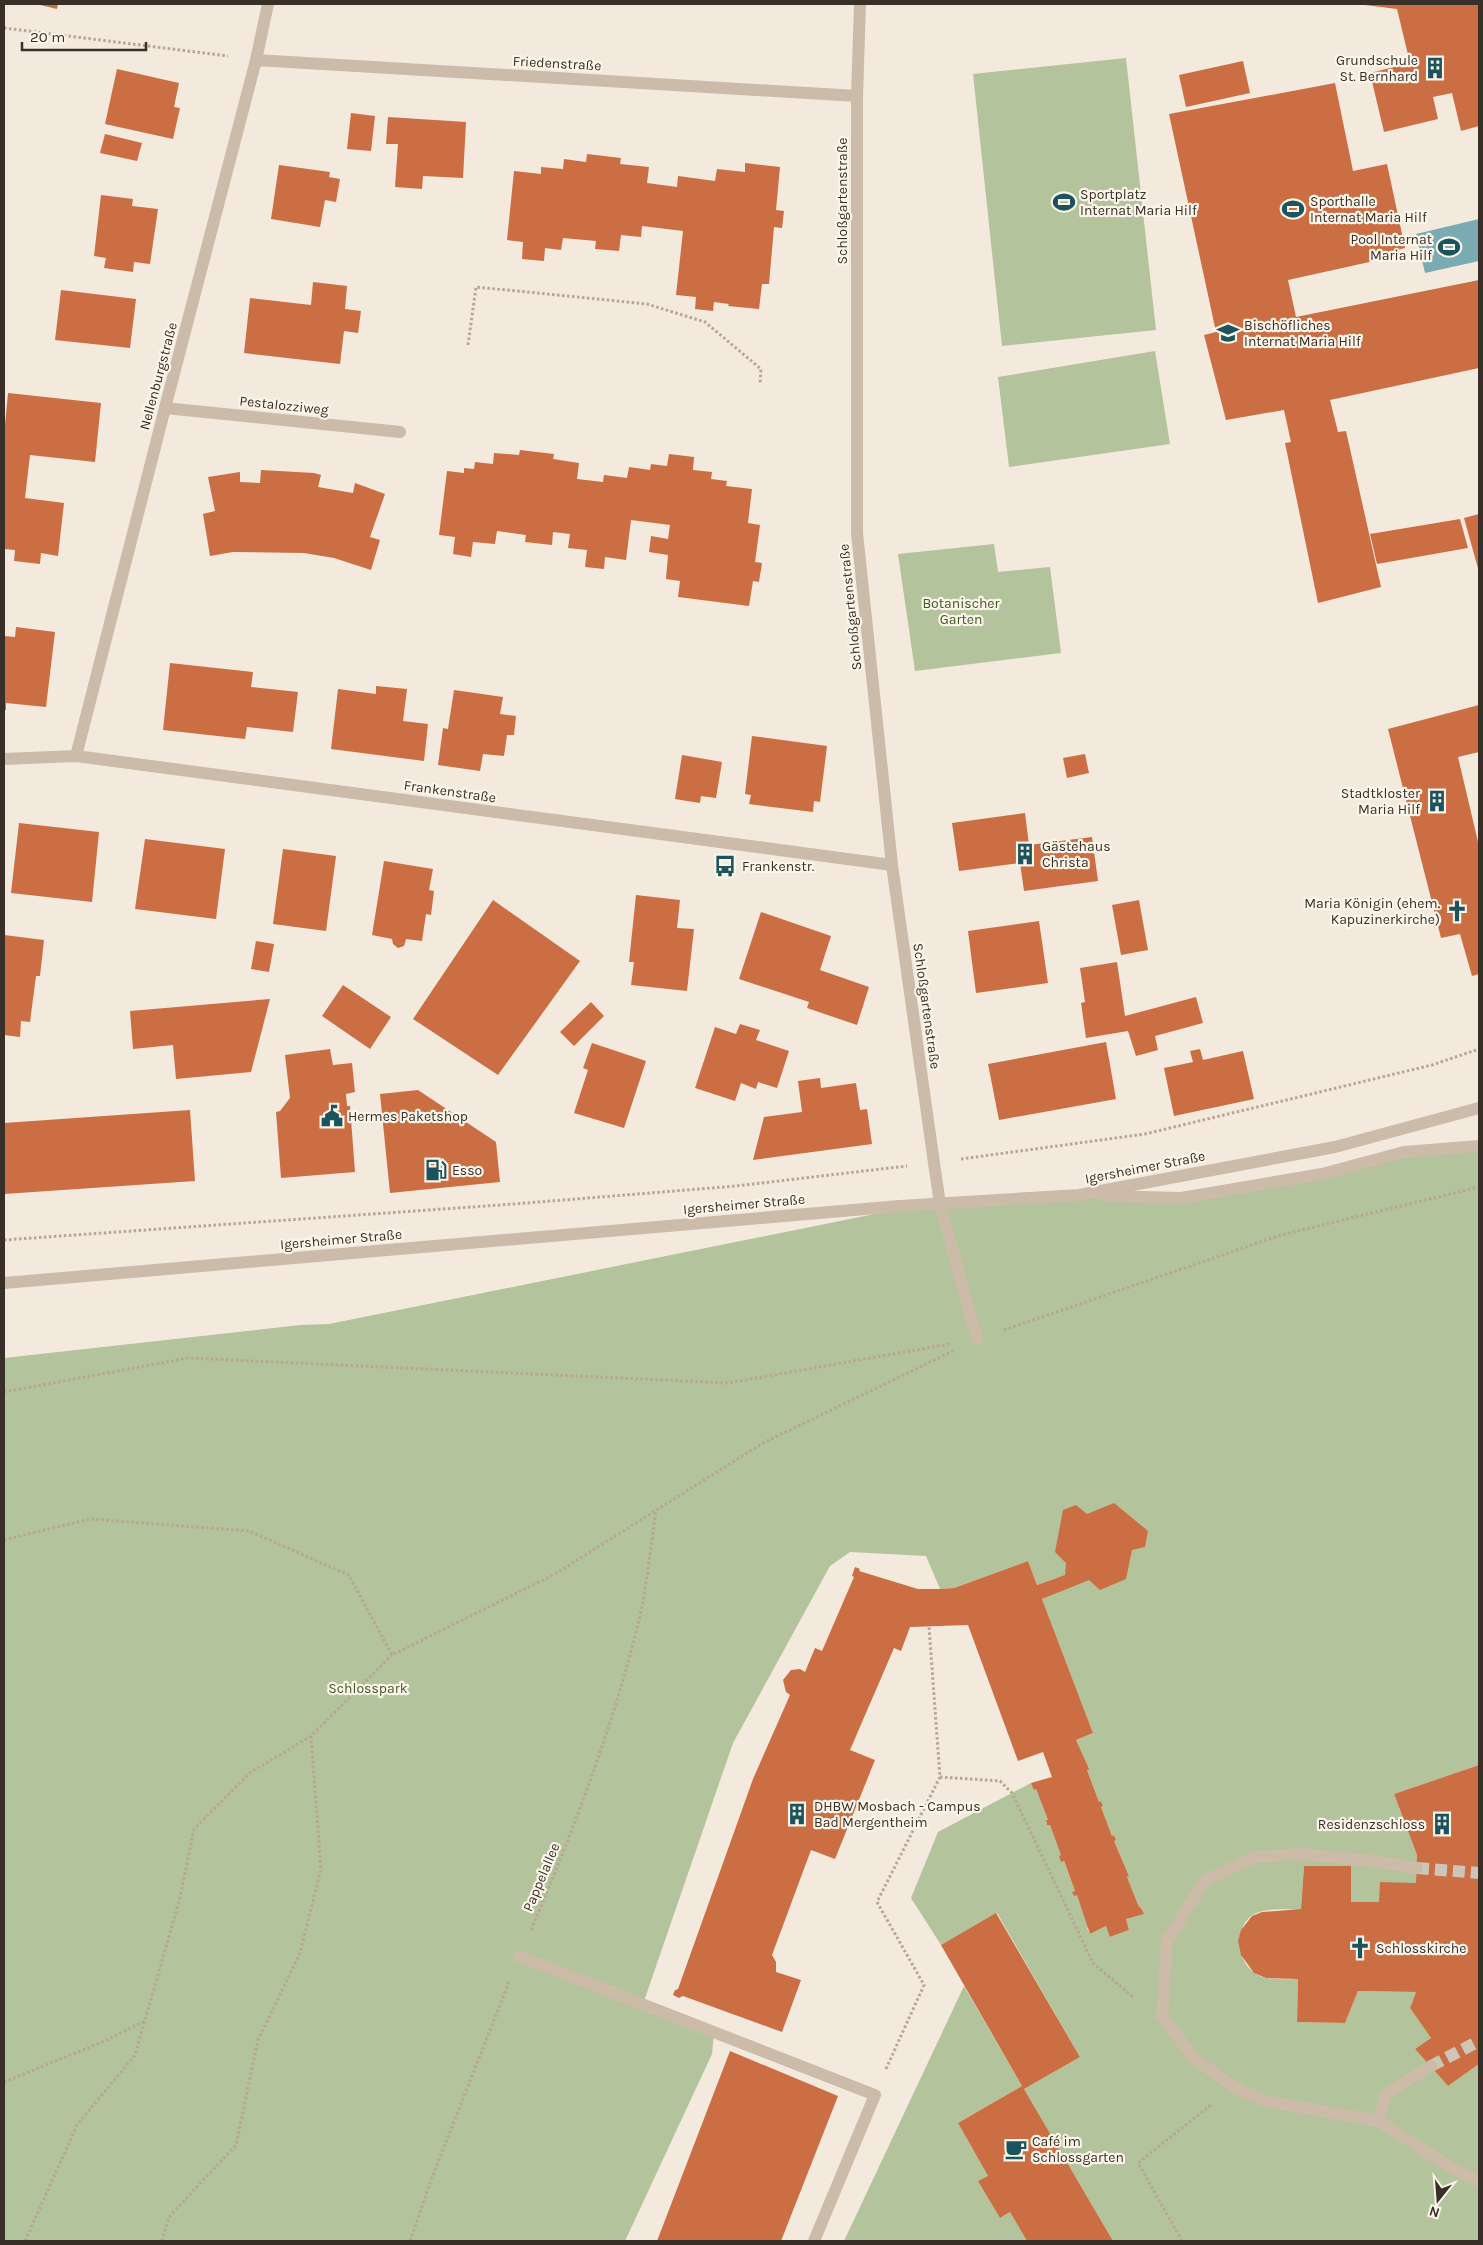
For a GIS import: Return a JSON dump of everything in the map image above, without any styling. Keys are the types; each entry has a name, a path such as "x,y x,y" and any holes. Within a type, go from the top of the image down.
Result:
{"street":[{"name":"Nellenburgstraße","path":"76,756 164,408 256,60 268,4"},
{"name":"Schloßgartenstraße","path":"860,4 857,96 857,533 892,865 940,1204 977,1339"},
{"name":"Friedenstraße","path":"256,60 857,96"},
{"name":"Pestalozziweg","path":"164,408 400,432"},
{"name":"Frankenstraße","path":"4,759 76,756 892,865"},
{"name":"Igersheimer Straße","path":"4,1283 940,1204 1079,1195 1335,1147 1479,1108"},
{"path":"1079,1195 1181,1198 1322,1174 1404,1152 1479,1146"},
{"path":"1417,1868 1373,1861 1293,1854 1256,1857 1205,1880 1167,1941 1162,2016 1195,2059 1234,2087 1265,2101 1378,2121 1450,2167 1479,2182"},
{"path":"519,1956 874,2095 814,2241"},
{"path":"1378,2121 1386,2094 1431,2066"}],"path":[{"path":"4,28 256,60"},
{"path":"468,345 476,287 647,304 705,322 761,368 760,384"},
{"path":"4,1240 524,1204 736,1186 934,1163 1145,1134 1432,1065 1479,1050"},
{"path":"25,2241 77,2125 135,2055 180,1898 194,1829 251,1772 311,1736 392,1655 554,1574 763,1443 977,1339 1281,1235 1479,1187"},
{"path":"4,1392 188,1358 728,1383 977,1339"},
{"name":"Pappelallee","path":"410,2241 431,2180 519,1956 570,1838 608,1732 638,1623 656,1511"},
{"path":"4,1540 90,1519 249,1531 349,1574 392,1655"},
{"path":"874,2095 924,1985 877,1902 940,1777 930,1627"},
{"path":"162,2241 169,2217 236,2145 258,2040 300,1953 320,1869 311,1736"},
{"path":"940,1777 1000,1781 1012,1793 1093,1963 1125,1992 1162,2016"},
{"path":"4,2082 100,2043 146,2021"},
{"path":"1182,2241 1138,2163 1234,2087"}],"green space":[{"name":"Sportplatz Internat Maria Hilf","path":"1126,58 1156,330 1002,346 973,74"},
{"path":"1155,351 1170,444 1009,467 998,377"},
{"name":"Botanischer Garten","path":"994,544 998,572 1050,567 1061,653 915,671 898,554"},
{"name":"Schlosspark","path":"1479,1146 1479,1765 1394,1794 1417,1855 1416,1904 1351,1902 1350,1866 1304,1866 1301,1909 1268,1910 1256,1913 1245,1924 1239,1942 1244,1961 1257,1975 1271,1979 1298,1979 1297,2022 1345,2023 1358,1991 1416,1992 1410,2008 1431,2038 1415,2049 1448,2086 1479,2064 1479,2241 1113,2241 1024,2089 1080,2057 997,1913 941,1945 911,1898 938,1832 1031,1783 1036,1789 1048,1820 1046,1821 1047,1825 1050,1825 1090,1934 1106,1926 1111,1937 1129,1930 1126,1919 1143,1914 1127,1877 1129,1876 1114,1841 1116,1840 1114,1835 1112,1836 1101,1807 1103,1806 1101,1801 1099,1802 1076,1740 1093,1733 1042,1599 1065,1589 1056,1578 1037,1585 1028,1561 954,1588 940,1589 926,1556 850,1552 830,1566 733,1743 643,2004 714,2032 712,2054 625,2241 4,2241 4,1358 300,1325 329,1324 924,1204 1079,1195 1181,1198 1404,1152"},
{"path":"964,1986 1022,2086 958,2123 988,2176 979,2181 1000,2218 1010,2212 1027,2241 844,2241"}],"water":[{"name":"Pool Internat Maria Hilf","path":"1479,219 1479,261 1425,273 1416,234"}],"building":[{"path":"36,4 58,4 57,9"},
{"name":"Grundschule St. Bernhard","path":"1357,4 1479,4 1479,126 1461,131 1452,93 1433,97 1438,119 1384,132 1370,73 1410,63 1397,9"},
{"path":"1243,61 1250,93 1186,107 1179,75"},
{"path":"117,69 179,83 174,107 180,108 173,139 105,124"},
{"path":"1335,83 1353,171 1387,164 1405,248 1373,256 1374,261 1288,280 1296,317 1479,280 1479,368 1330,400 1338,432 1346,431 1381,587 1318,603 1285,443 1291,442 1284,410 1226,420 1204,335 1216,332 1169,114"},
{"path":"351,113 375,116 371,151 347,149"},
{"path":"388,117 466,122 463,178 423,176 422,189 395,187 398,144 386,144"},
{"path":"105,134 142,143 137,161 100,153"},
{"path":"587,154 621,158 620,164 649,167 647,183 677,187 678,176 715,181 717,169 745,172 745,163 780,167 776,210 784,211 782,228 774,227 769,284 762,284 759,309 728,306 729,304 714,302 713,311 695,309 696,297 676,295 683,231 642,226 641,237 621,235 619,251 595,249 596,241 563,238 561,250 545,248 544,261 522,259 523,242 507,240 514,171 541,174 541,167 563,169 564,159 586,162"},
{"path":"279,165 330,172 329,177 340,179 336,202 325,200 320,227 271,219"},
{"path":"101,195 133,199 132,206 158,209 150,264 134,262 133,272 104,268 106,258 94,256"},
{"path":"313,282 347,286 345,309 361,311 358,333 344,331 340,364 244,353 250,298 311,305"},
{"path":"61,290 136,299 130,348 55,340"},
{"path":"8,393 101,403 95,462 30,455 25,498 64,503 58,556 41,553 40,564 14,561 15,550 4,549 4,435"},
{"path":"520,450 554,454 553,459 579,463 577,479 603,482 604,475 627,478 629,467 650,470 651,464 667,466 669,454 694,457 693,470 712,472 711,479 727,481 726,486 752,489 748,523 760,525 755,562 762,563 759,582 753,581 749,606 678,597 680,581 666,579 668,555 649,552 651,536 668,539 670,525 631,520 626,560 605,557 604,569 585,567 587,550 568,548 570,534 553,532 552,545 525,542 526,535 497,531 495,544 473,542 471,557 453,554 455,537 439,535 447,471 464,473 464,468 474,469 475,462 493,464 494,453 519,455"},
{"path":"261,470 314,473 321,475 318,487 353,493 355,483 385,494 370,537 380,540 371,570 334,558 304,553 233,552 210,556 203,514 215,511 208,477 240,472 240,482 260,483"},
{"path":"1479,514 1479,572 1464,518"},
{"path":"1460,519 1468,548 1377,564 1370,534"},
{"path":"16,627 55,632 46,707 6,703 6,710 4,710 4,636 15,637"},
{"path":"170,663 253,672 251,687 298,692 293,732 247,727 245,739 163,730"},
{"path":"376,686 407,689 403,721 428,724 424,761 331,749 338,689 376,694"},
{"path":"454,690 503,697 500,714 516,716 514,735 507,735 504,756 483,754 480,771 438,765 443,728 448,729"},
{"name":"Stadtkloster Maria Hilf","path":"1479,705 1479,752 1458,757 1479,846 1479,974 1472,976 1460,934 1441,938 1388,729"},
{"path":"752,736 827,746 820,802 814,801 813,812 749,804 751,795 745,794"},
{"path":"1085,754 1089,773 1067,778 1063,758"},
{"path":"682,755 722,762 716,798 701,796 700,803 675,799"},
{"name":"Gästehaus Christa","path":"1025,813 1029,845 1092,837 1098,881 1024,891 1020,863 959,871 952,823"},
{"path":"19,823 99,832 92,902 11,893"},
{"path":"145,839 225,849 216,919 135,909"},
{"path":"283,849 336,856 326,931 273,924"},
{"path":"384,861 433,869 429,890 434,891 431,915 426,914 422,941 406,939 404,946 398,948 393,944 392,939 372,935"},
{"path":"636,895 680,900 677,928 694,929 687,991 631,985 634,962 629,962"},
{"path":"493,900 580,961 498,1075 413,1019"},
{"path":"1139,900 1148,950 1121,955 1112,905"},
{"path":"761,912 831,936 820,970 869,987 857,1025 807,1008 809,1002 739,979"},
{"path":"1039,921 1048,983 976,993 968,931"},
{"path":"4,935 44,940 40,976 36,976 30,1022 21,1021 20,1037 4,1035"},
{"path":"256,941 274,944 269,972 251,969"},
{"path":"1117,962 1125,1016 1196,997 1203,1023 1155,1036 1158,1050 1136,1056 1128,1031 1086,1038 1081,1003 1085,1002 1080,968"},
{"path":"343,985 391,1017 370,1049 322,1016"},
{"path":"270,999 251,1072 176,1079 173,1045 133,1049 130,1011"},
{"path":"591,1002 604,1016 574,1046 560,1032"},
{"path":"740,1024 760,1030 756,1040 789,1051 777,1088 758,1082 756,1089 741,1083 735,1101 695,1088 715,1027 736,1034"},
{"path":"1106,1042 1116,1099 999,1120 988,1064"},
{"path":"592,1043 646,1061 624,1128 574,1113 588,1070 583,1068"},
{"path":"330,1049 333,1065 352,1063 355,1092 346,1094 347,1106 350,1106 355,1172 281,1178 276,1112 280,1111 290,1098 285,1055"},
{"path":"1200,1049 1203,1060 1243,1051 1254,1099 1174,1116 1164,1068 1193,1062 1190,1051"},
{"path":"820,1078 821,1088 856,1083 860,1110 867,1109 872,1144 753,1160 764,1117 802,1112 798,1081"},
{"path":"418,1090 496,1142 500,1182 390,1193 380,1094"},
{"path":"190,1110 195,1181 4,1194 4,1123"},
{"path":"1114,1503 1148,1531 1145,1547 1132,1550 1126,1579 1100,1590 1089,1580 1042,1599 1093,1733 1076,1740 1089,1769 1087,1770 1099,1802 1101,1801 1103,1806 1101,1807 1112,1836 1114,1835 1116,1840 1114,1841 1129,1876 1127,1877 1139,1907 1144,1914 1126,1919 1129,1930 1110,1937 1106,1926 1090,1934 1077,1895 1074,1896 1072,1892 1075,1891 1064,1861 1061,1862 1059,1856 1061,1855 1050,1825 1047,1825 1046,1820 1048,1820 1036,1789 1034,1790 1031,1783 1052,1777 1043,1752 1018,1761 968,1625 910,1627 901,1651 894,1648 850,1750 875,1760 835,1859 811,1850 772,1955 776,1962 776,1972 801,1980 782,2032 683,1996 679,1998 673,1995 675,1990 678,1989 753,1779 790,1695 786,1692 783,1680 791,1670 800,1669 805,1672 815,1648 822,1651 854,1577 852,1576 855,1567 860,1569 859,1571 918,1589 940,1589 954,1588 1028,1561 1037,1585 1065,1575 1066,1563 1055,1552 1063,1510 1076,1505 1087,1514"},
{"name":"Schlosskirche","path":"1479,1765 1479,2064 1448,2086 1415,2049 1431,2038 1410,2008 1416,1992 1358,1991 1345,2023 1297,2022 1298,1979 1266,1978 1254,1973 1241,1955 1238,1941 1241,1930 1252,1916 1262,1912 1301,1909 1304,1866 1351,1866 1351,1902 1379,1902 1380,1882 1416,1883 1417,1855 1394,1794"},
{"path":"996,1913 1080,2057 1024,2089 1113,2241 1027,2241 1010,2212 1000,2218 978,2181 988,2176 958,2123 1022,2086 941,1945"},
{"path":"730,2051 838,2096 781,2241 657,2241"}],"tunnel":[{"path":"1417,1868 1479,1873"},
{"path":"1431,2066 1479,2041"}],"place":[{"name":"Grundschule St. Bernhard","path":"1435,68"},
{"name":"Sportplatz Internat Maria Hilf","path":"1064,202"},
{"name":"Sporthalle Internat Maria Hilf","path":"1293,209"},
{"name":"Pool Internat Maria Hilf","path":"1449,247"},
{"name":"Bischöfliches Internat Maria Hilf","path":"1228,333"},
{"name":"Stadtkloster Maria Hilf","path":"1437,801"},
{"name":"Gästehaus Christa","path":"1025,854"},
{"name":"Frankenstr.","path":"725,866"},
{"name":"Maria Königin (ehem. Kapuzinerkirche)","path":"1457,911"},
{"name":"Hermes Paketshop","path":"332,1116"},
{"name":"Esso","path":"436,1170"},
{"name":"DHBW Mosbach - Campus Bad Mergentheim","path":"797,1814"},
{"name":"Residenzschloss","path":"1442,1824"},
{"name":"Schlosskirche","path":"1360,1948"},
{"name":"Café im Schlossgarten","path":"1016,2149"}]}
